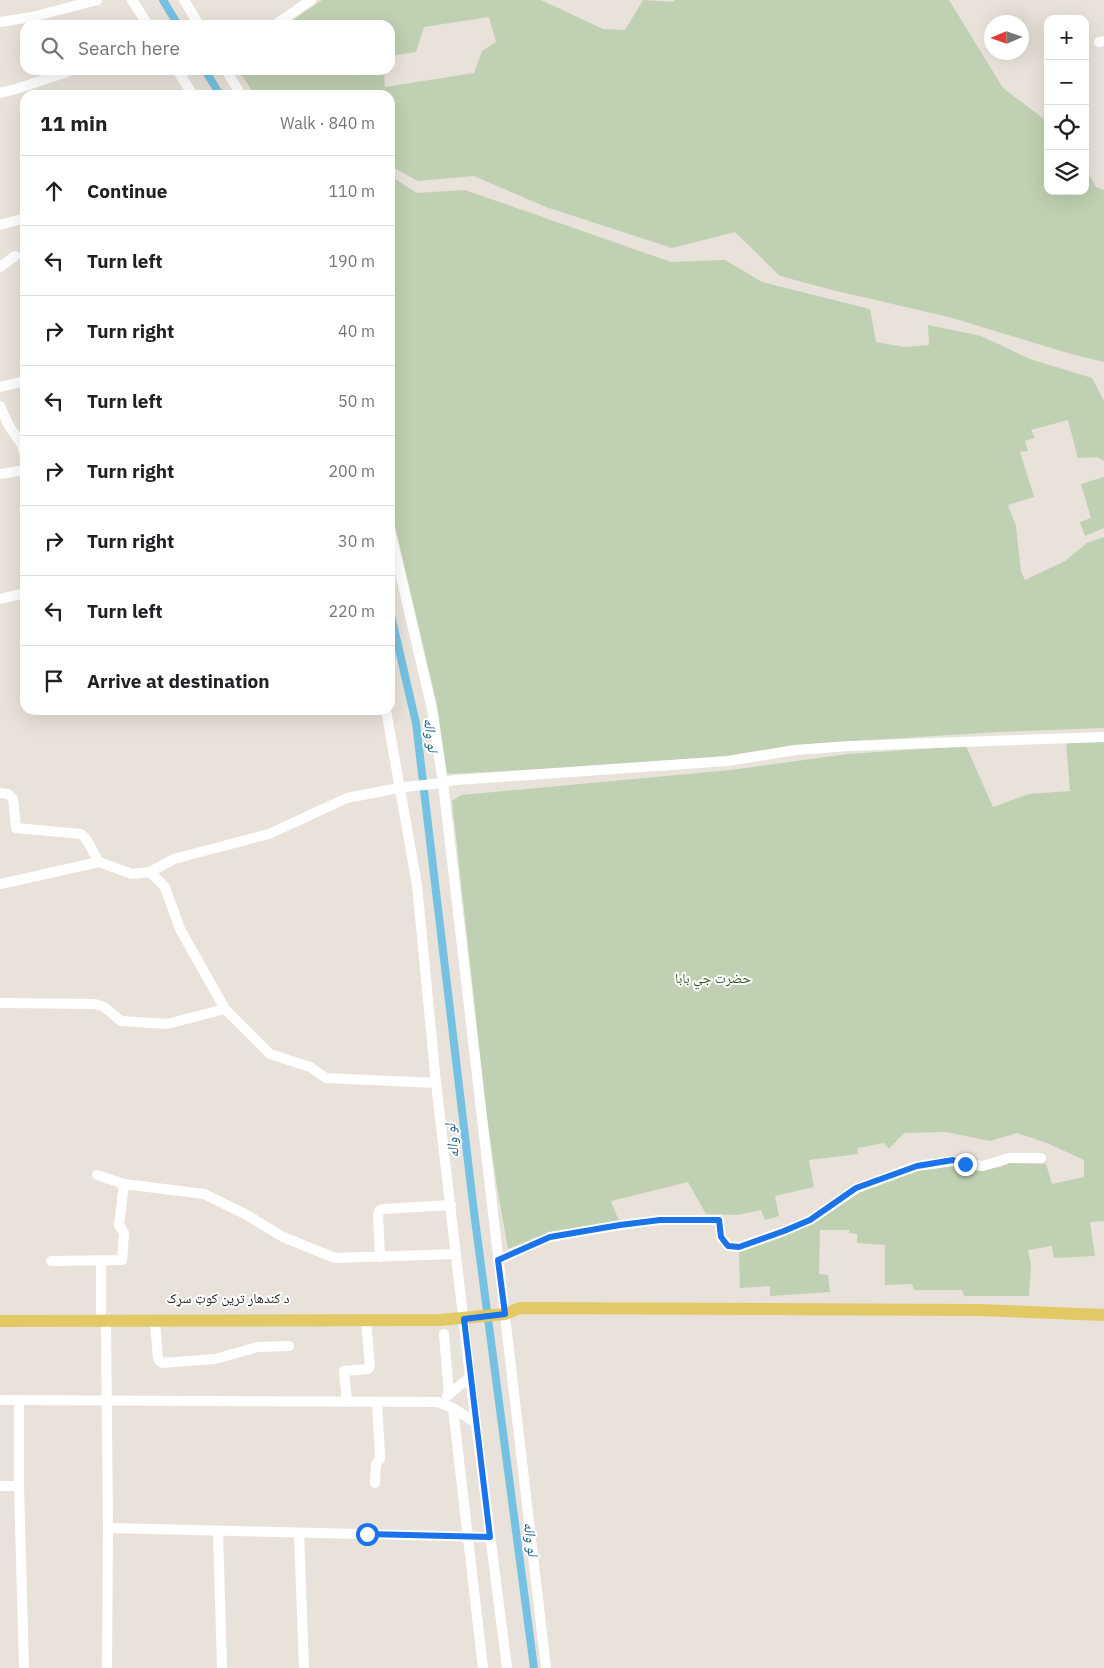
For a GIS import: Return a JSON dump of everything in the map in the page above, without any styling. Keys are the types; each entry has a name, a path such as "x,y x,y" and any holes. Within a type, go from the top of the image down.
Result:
{"main road":[{"path":"464,1318 500,1314 520,1308 700,1312 978,1310 1101,1319"},
{"name":"د کندهار ترين کوټ سړک","path":"0,1313 155,1320 440,1320 464,1318"},
{"name":"د کندهار ترين کوټ سړک","path":"0,1321 103,1317 442,1313 464,1318"}],"street":[{"path":"0,22 32,17 97,0"},
{"path":"132,0 145,20"},
{"path":"184,0 196,20"},
{"path":"282,20 311,0"},
{"path":"0,93 58,75"},
{"path":"180,75 190,90"},
{"path":"229,75 238,90"},
{"path":"0,225 20,219"},
{"path":"0,267 15,256"},
{"path":"0,387 20,382"},
{"path":"0,406 8,424 20,441"},
{"path":"0,474 20,471"},
{"path":"395,551 432,709 438,784 498,1260 500,1314 546,1668"},
{"path":"0,598 20,594"},
{"path":"387,715 402,788 417,885 436,1083 470,1377 507,1668"},
{"path":"0,884 99,862 132,874 150,872 174,859 269,834 346,798 456,780 728,761 796,750 849,746 1104,737"},
{"path":"0,793 8,794 13,799 16,828 81,834 86,838 99,862"},
{"path":"150,872 165,887 180,928 225,1010 270,1054 310,1067 326,1078 436,1083"},
{"path":"0,1003 95,1004 104,1007 121,1021 167,1024 225,1010"},
{"path":"498,1260 550,1237 660,1220 719,1220 721,1237 728,1246 739,1247 810,1220 856,1188 917,1166 953,1160 965,1164 983,1166 1010,1158 1041,1158"},
{"path":"97,1175 124,1184 204,1194 246,1214 283,1237 335,1258 456,1254"},
{"path":"51,1261 122,1260 124,1233 119,1225 124,1184"},
{"path":"380,1257 379,1211 383,1209 451,1205"},
{"path":"101,1260 108,1528 107,1668"},
{"path":"155,1320 158,1359 162,1363 216,1358 258,1347 289,1346"},
{"path":"347,1402 344,1371 368,1369 370,1367 366,1320"},
{"path":"444,1334 449,1395"},
{"path":"438,1402 470,1377"},
{"path":"0,1400 438,1402 452,1408 476,1423"},
{"path":"19,1400 19,1486 24,1668"},
{"path":"375,1483 376,1464 380,1458 377,1402"},
{"path":"452,1408 483,1668"},
{"path":"0,1486 19,1486"},
{"path":"108,1528 490,1537"},
{"path":"218,1531 222,1668"},
{"path":"299,1532 304,1668"}],"green space":[{"path":"322,0 541,0 603,29 625,30 643,0 673,2 675,0 949,0 984,60 986,60 1003,88 1044,119 1044,195 1089,195 1089,174 1096,187 1104,190 1104,362 1071,354 949,317 780,276 735,232 672,248 546,207 474,176 418,181 395,169 395,90 252,90 241,75 384,75 385,87 474,73 482,51 496,42 489,17 424,27 416,52 395,55 395,20 293,20"},
{"path":"395,179 417,193 465,190 671,262 725,260 762,282 870,309 876,342 904,347 929,345 928,325 981,336 1030,359 1092,378 1104,401 1104,461 1097,457 1078,458 1068,420 1031,430 1035,438 1025,441 1028,451 1020,452 1034,497 1008,505 1016,526 1021,572 1025,580 1065,561 1087,543 1104,537 1104,728 997,732 793,745 727,756 447,774 437,705 395,525"},
{"path":"1104,477 1104,528 1085,536 1080,522 1091,518 1081,484"},
{"name":"حضرت جي بابا","path":"1104,738 1104,1221 1090,1222 1095,1256 1054,1258 1052,1246 1028,1250 1031,1264 1029,1296 964,1296 962,1290 914,1290 912,1284 885,1285 885,1245 857,1243 857,1234 849,1233 849,1230 820,1230 819,1274 828,1275 830,1292 770,1296 770,1286 740,1288 739,1252 785,1235 859,1191 917,1171 953,1166 982,1170 1001,1167 1009,1163 1046,1164 1052,1184 1084,1177 1084,1160 1047,1143 1017,1133 990,1141 946,1132 904,1133 889,1149 884,1143 857,1148 858,1154 809,1160 814,1187 775,1196 779,1216 765,1220 761,1210 737,1215 706,1214 688,1182 611,1201 619,1221 548,1233 508,1249 487,1117 452,801 461,795 731,770 848,754 966,746 993,807 1029,794 1070,791 1066,741"}],"waterway":[{"name":"لو واله","path":"163,0 175,20"},
{"name":"لو واله","path":"208,75 217,90"},
{"name":"لو واله","path":"395,633 416,723 474,1212 534,1668"}],"route":[{"path":"367,1534 490,1537 471,1391 464,1319 505,1314 498,1260 550,1237 660,1220 719,1220 721,1237 728,1246 739,1247 810,1220 856,1188 917,1166 953,1160 965,1164"}]}
